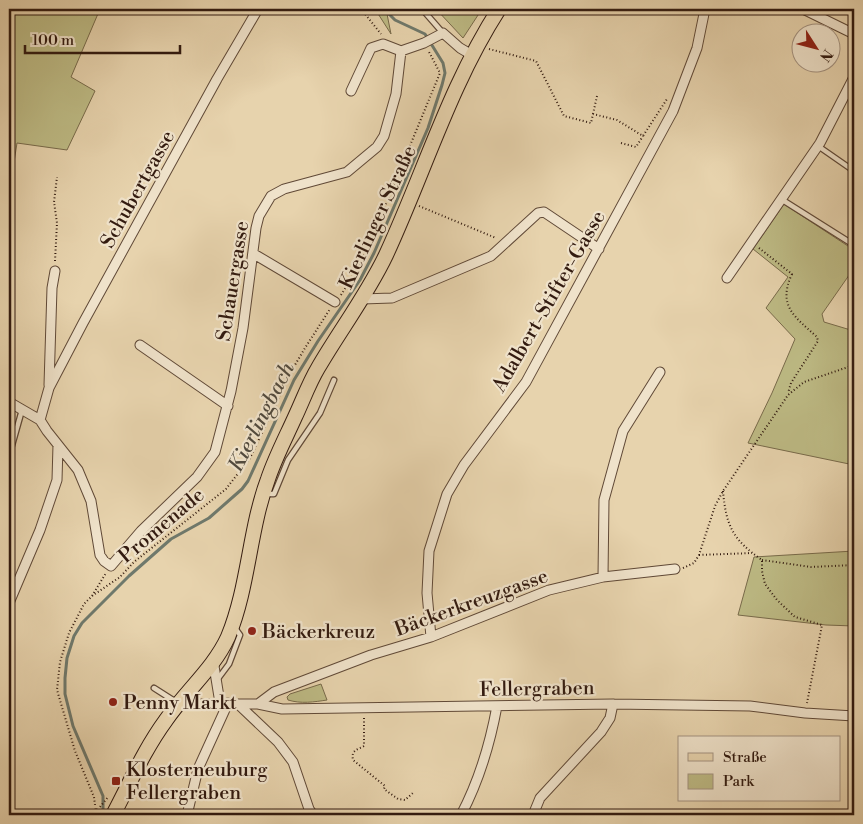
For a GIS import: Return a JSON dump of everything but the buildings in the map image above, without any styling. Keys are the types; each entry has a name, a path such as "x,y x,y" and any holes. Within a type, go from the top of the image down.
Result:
{"main road":[{"name":"Kierlinger Straße","path":"113,815 145,753 167,718 213,660 226,640 241,598 263,494 275,461 317,370 362,298 386,254 455,91 482,35 499,9"}],"street":[{"name":"Schubertgasse","path":"40,420 49,388 217,79 258,9"},
{"name":"Adalbert-Stifter-Gasse","path":"431,637 427,593 429,551 447,494 464,465 526,382 679,100 697,48 705,9"},
{"path":"803,9 854,34"},
{"path":"351,91 371,48 383,44 401,51 424,43 439,35 472,55"},
{"name":"Schauergasse","path":"111,566 141,531 191,484 215,452 228,406 243,328 259,216 271,196 284,189 347,172 368,155 381,141 396,94 401,51"},
{"path":"727,278 818,146 854,78"},
{"path":"362,298 392,298 491,256 538,213 544,212 599,249"},
{"path":"254,254 335,302"},
{"name":"Schubertgasse","path":"49,388 52,288 55,271"},
{"path":"140,346 228,406"},
{"path":"603,577 604,500 606,492 623,431 660,372"},
{"path":"9,402 40,420 78,470 91,501 100,555 111,566"},
{"path":"9,603 40,530 57,480 58,445"},
{"name":"Bäckerkreuzgasse","path":"258,704 274,692 371,655 431,637 549,590 603,577 675,569"},
{"path":"187,815 198,769 224,703 216,681 213,660"},
{"name":"Fellergraben","path":"178,704 258,704 282,709 613,704 750,706 805,713 854,716"},
{"path":"238,704 278,742 293,762 309,809 313,815"},
{"path":"533,815 540,798 601,732 610,718 613,704"},
{"path":"461,815 479,775 491,740 497,706"}],"lane":[{"path":"422,9 439,35"},
{"path":"818,146 854,171"},
{"path":"781,199 854,245"},
{"path":"263,494 274,494 288,460 320,413 334,380"},
{"path":"9,456 22,410"},
{"path":"216,681 229,664 240,635 233,623"},
{"path":"154,688 178,704"}],"path":[{"path":"361,9 387,44"},
{"name":"Promenade","path":"92,596 120,577 134,562 226,489 251,459 304,348 359,266 440,73 424,43"},
{"path":"490,49 536,61 564,116 591,123 597,96"},
{"path":"621,143 636,147 667,99"},
{"path":"593,114 617,120 644,136"},
{"path":"55,271 56,177"},
{"path":"421,207 506,242"},
{"path":"752,242 792,274 786,286 786,302 796,319 817,337 818,341 791,383 788,395"},
{"path":"675,569 694,564 699,555 714,506 788,395 804,382 854,365"},
{"path":"723,491 724,509 729,527 738,540 762,560 811,567 854,565"},
{"path":"699,555 752,553"},
{"path":"762,560 765,584 777,600 795,617 822,625 805,713"},
{"path":"94,814 94,797 75,751 58,690 60,662 69,633 84,604 92,596 111,566"},
{"path":"364,708 365,742 364,746 354,750 353,760 385,786 384,789 398,799 405,800 414,792"},
{"path":"94,814 108,797"}],"green space":[{"path":"9,9 100,9 71,77 95,91 67,150 17,143 9,189"},
{"path":"375,9 386,9 391,34"},
{"path":"436,9 482,9 463,38"},
{"path":"784,204 854,250 854,268 822,314 824,322 854,331 854,465 748,443 795,339 766,308 788,277 753,249"},
{"path":"854,551 854,626 826,625 738,615 754,557"},
{"path":"321,684 327,700 303,702 288,700 287,697 290,694"}],"waterway":[{"name":"Kierlingbach","path":"101,815 103,796 73,726 65,694 67,658 74,636 82,623 129,576 171,539 209,518 242,489 248,481 294,380 360,280 374,253 428,128 445,73 443,63 425,34 395,20 384,9"}],"place":[{"name":"Bäckerkreuz","path":"252,631"},
{"name":"Penny Markt","path":"113,702"},
{"name":"Klosterneuburg Fellergraben","path":"116,781"}]}
